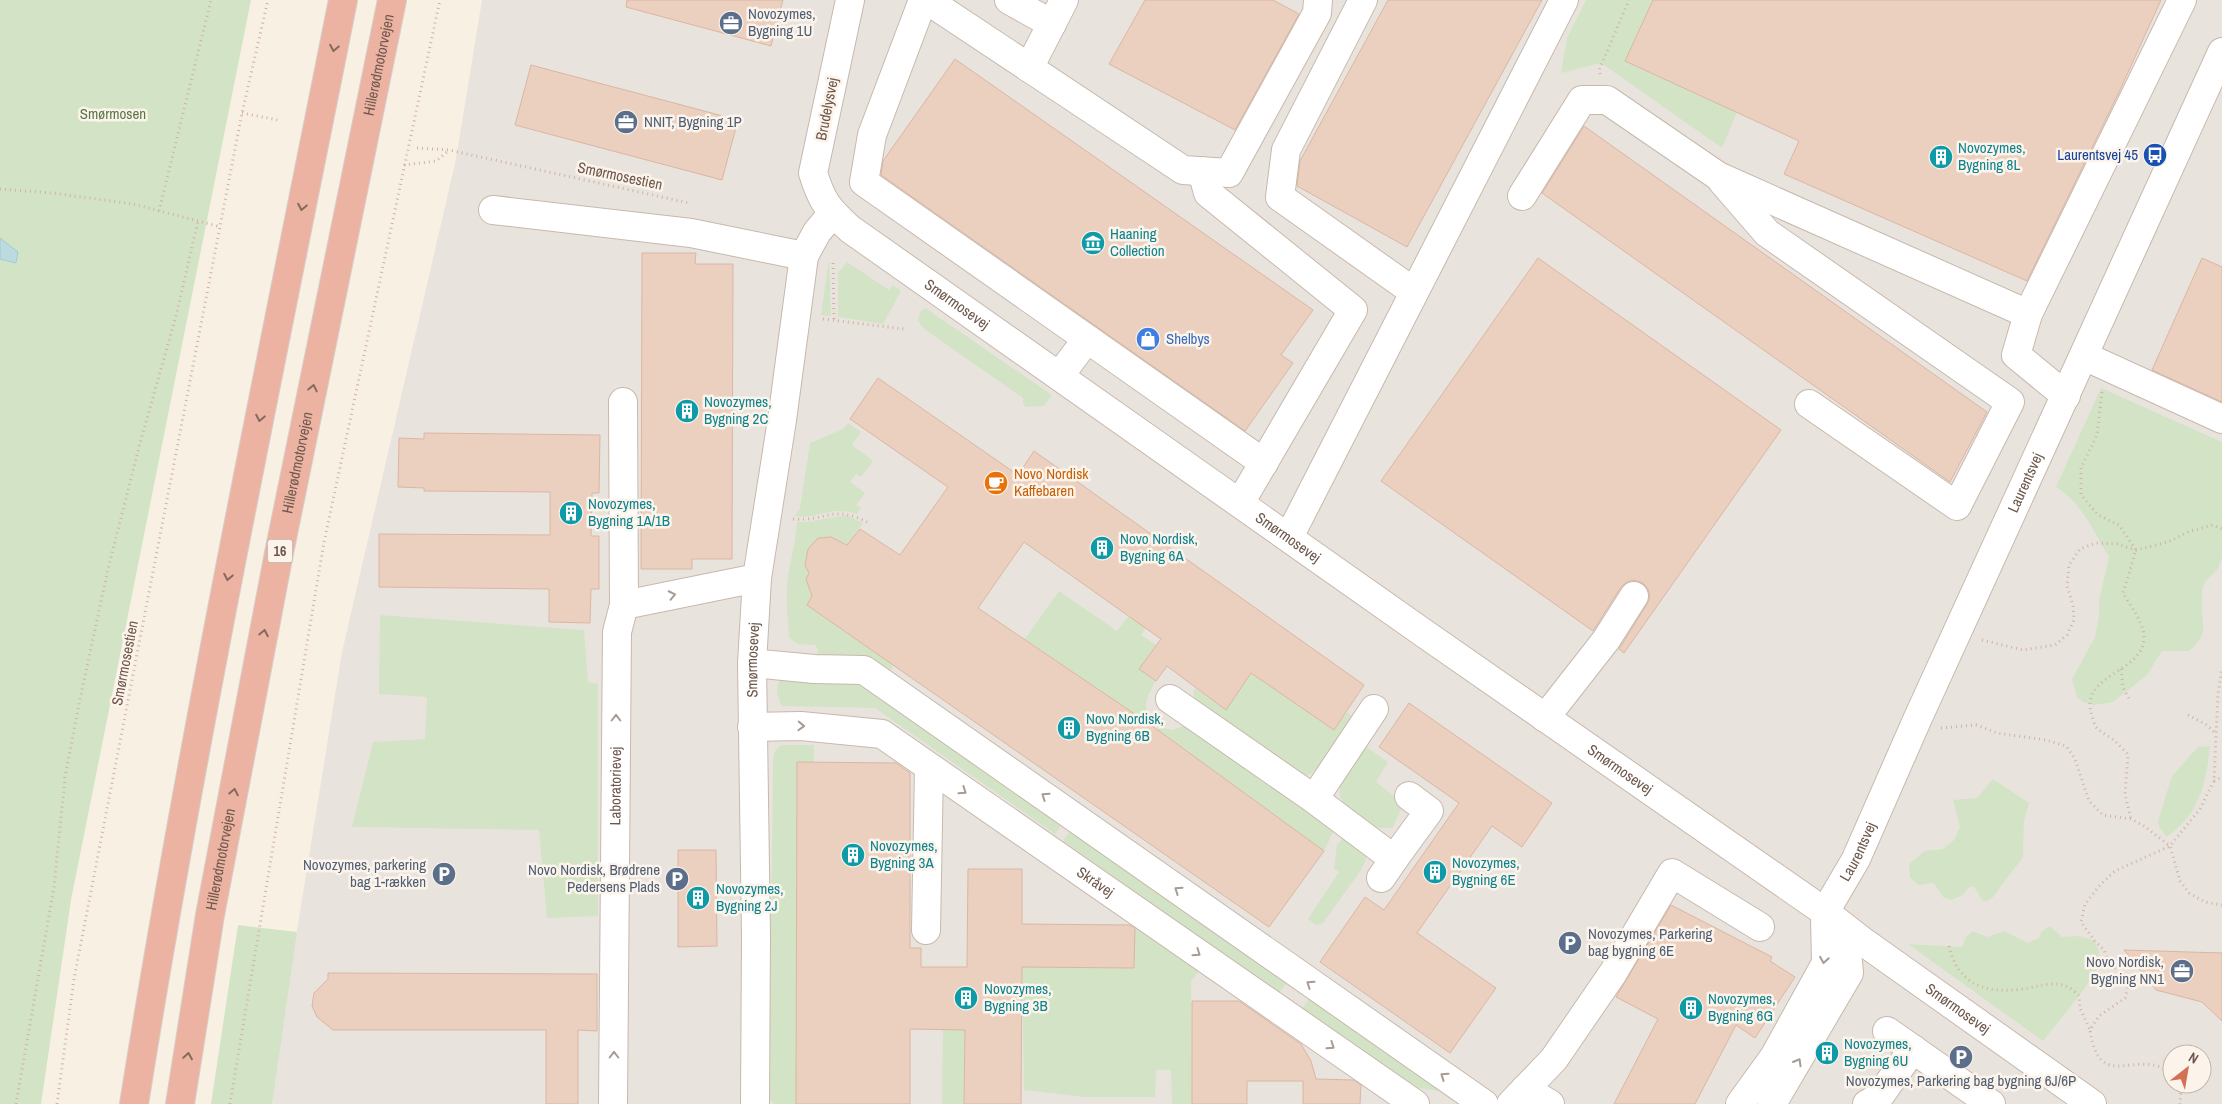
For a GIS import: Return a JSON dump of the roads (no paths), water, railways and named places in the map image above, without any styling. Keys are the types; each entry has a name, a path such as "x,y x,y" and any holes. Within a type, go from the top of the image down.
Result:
{"highway":[{"path":"134,1104 165,906 234,544 343,0"},
{"name":"Hillerødmotorvejen","path":"180,1104 210,915 279,553 392,0"}],"street":[{"name":"Brudelysvej","path":"833,213 820,196 813,173 850,0"},
{"path":"1264,463 864,182 872,135 925,0 1183,170 1229,173 1317,13 1318,0"},
{"path":"1009,0 1052,24"},
{"path":"1029,68 1064,0"},
{"path":"1363,0 1286,150 1280,197 1414,292"},
{"path":"1289,537 1564,0"},
{"path":"2066,396 2016,355 2028,314 2182,0"},
{"name":"Laurentsvej","path":"1825,912 1856,859 1917,720 2222,52"},
{"path":"1522,196 1582,100 1607,100 1718,176 2028,314"},
{"path":"1268,101 1309,106"},
{"path":"1202,171 1208,193 1353,310 1240,503"},
{"path":"1718,176 1767,233 2010,402 1957,506 1809,404"},
{"path":"493,210 691,233 804,256"},
{"name":"Smørmosevej","path":"755,1104 756,936 752,663 757,578 786,394 804,256 817,232 833,213 854,231 1545,718 1825,912 1865,944 2092,1104"},
{"path":"1060,375 1087,339"},
{"path":"2081,361 2222,419"},
{"name":"Laboratorievej","path":"613,1104 617,632 624,605 623,402"},
{"path":"624,605 757,578"},
{"path":"1545,718 1606,640 1634,596"},
{"path":"752,663 814,669 864,670 1484,1104"},
{"path":"1170,700 1314,799 1388,868 1429,811 1409,796"},
{"path":"1314,799 1374,709"},
{"name":"Skråvej","path":"752,727 801,726 882,734 1415,1104"},
{"path":"926,930 929,768"},
{"path":"1518,1096 1554,1059 1612,972 1672,873 1760,927"},
{"name":"Smørmosevej","path":"1772,1104 1849,974 1847,952 1825,912"},
{"path":"1740,1104 1774,1057 1826,963 1825,912"},
{"path":"1887,1031 1991,1104"},
{"path":"1867,1104 1879,1097 1913,1050"},
{"path":"1518,1096 1550,1104"}],"water":[{"path":"0,238 18,252 16,263 0,259"}],"place":[{"name":"Novozymes, Bygning 1U","path":"731,23"},
{"name":"NNIT, Bygning 1P","path":"626,122"},
{"name":"Laurentsvej 45","path":"2155,155"},
{"name":"Novozymes, Bygning 8L","path":"1941,157"},
{"name":"Haaning Collection","path":"1093,243"},
{"name":"Shelbys","path":"1148,339"},
{"name":"Novozymes, Bygning 2C","path":"687,411"},
{"name":"Novo Nordisk Kaffebaren","path":"996,483"},
{"name":"Novozymes, Bygning 1A/1B","path":"571,513"},
{"name":"Novo Nordisk, Bygning 6A","path":"1102,548"},
{"name":"Novo Nordisk, Bygning 6B","path":"1069,728"},
{"name":"Novozymes, Bygning 3A","path":"853,855"},
{"name":"Novozymes, Bygning 6E","path":"1435,872"},
{"name":"Novozymes, parkering bag 1-rækken","path":"444,874"},
{"name":"Novo Nordisk, Brødrene Pedersens Plads","path":"677,879"},
{"name":"Novozymes, Bygning 2J","path":"698,898"},
{"name":"Novozymes, Parkering bag bygning 6E","path":"1570,943"},
{"name":"Novo Nordisk, Bygning NN1","path":"2182,971"},
{"name":"Novozymes, Bygning 3B","path":"966,998"},
{"name":"Novozymes, Bygning 6G","path":"1691,1008"},
{"name":"Novozymes, Bygning 6U","path":"1827,1053"},
{"name":"Novozymes, Parkering bag bygning 6J/6P","path":"1961,1057"}],"park label":[{"name":"Smørmosen","path":"113,114"}]}
